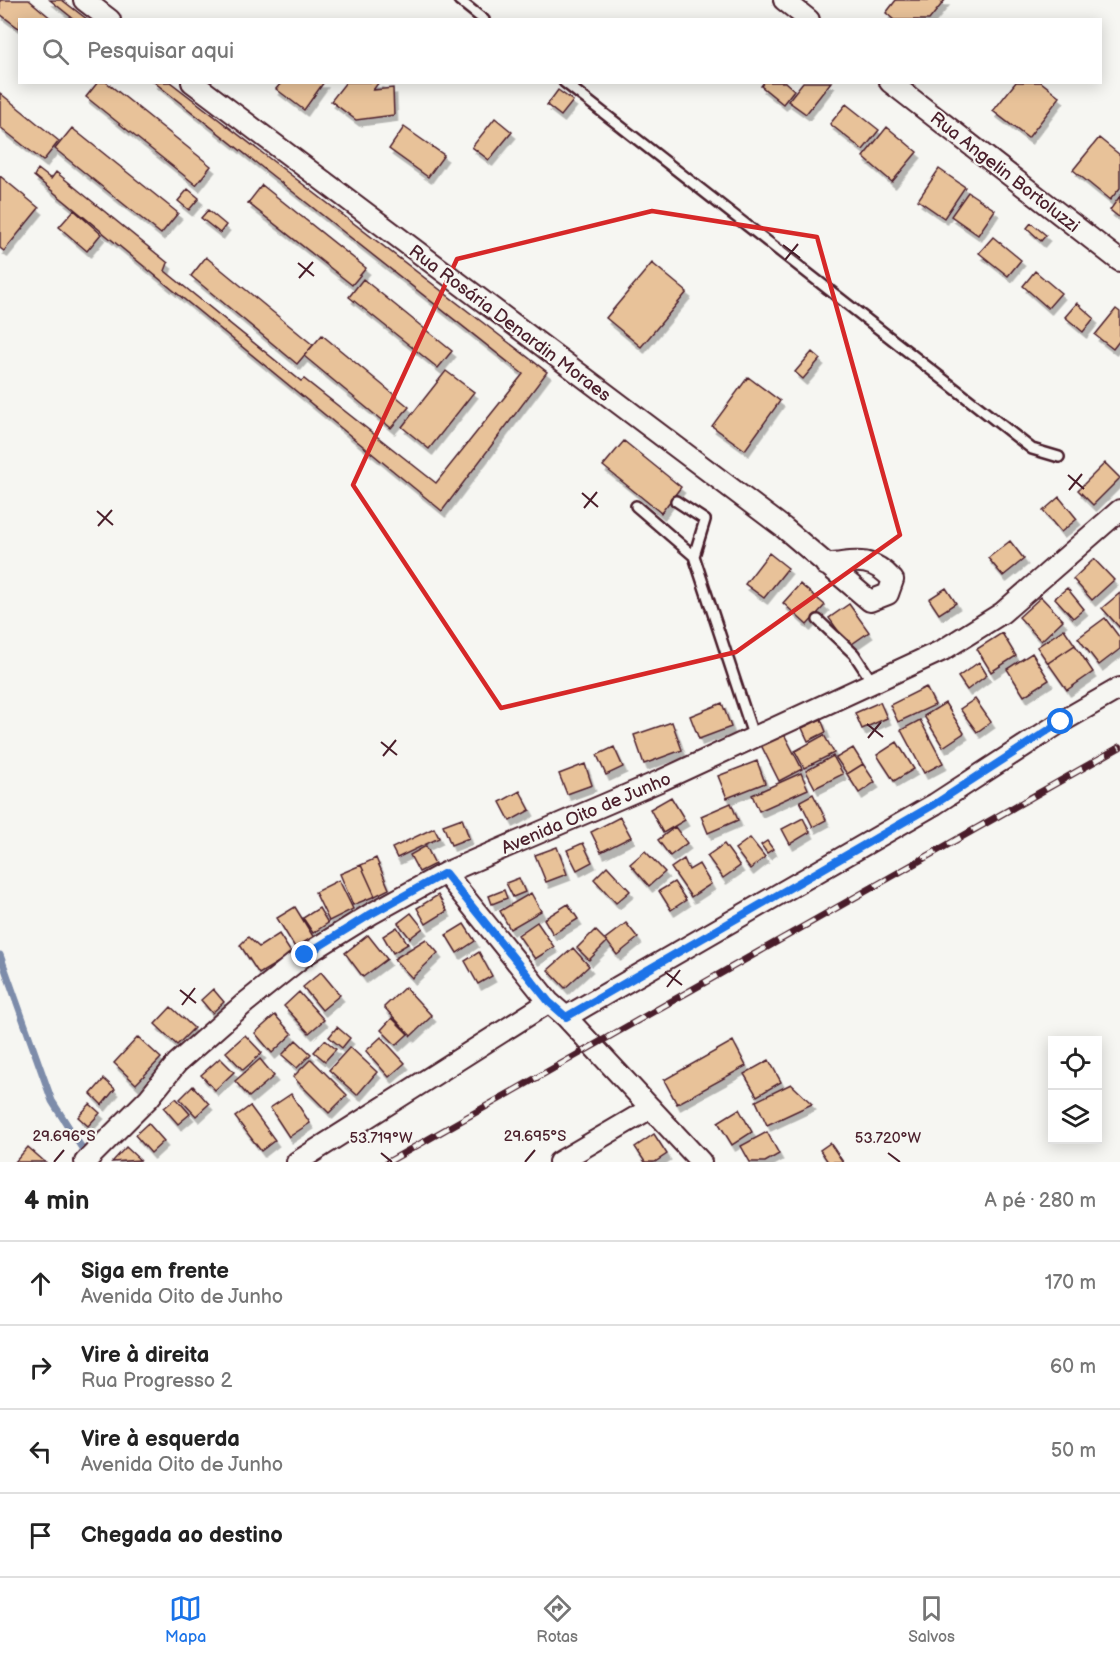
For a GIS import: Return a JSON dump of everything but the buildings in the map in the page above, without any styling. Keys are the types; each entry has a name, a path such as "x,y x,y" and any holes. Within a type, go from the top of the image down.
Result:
{"street":[{"path":"84,0 107,18"},
{"path":"784,0 806,18"},
{"name":"Rua Rosária Denardin Moraes","path":"195,84 784,528 826,565"},
{"name":"Rua Angelin Bortoluzzi","path":"893,84 1120,261"},
{"name":"Avenida Oito de Junho","path":"85,1162 149,1098 177,1062 305,955 371,914 445,873 754,738 943,651 1002,613 1120,510"},
{"path":"566,1017 935,804 1061,722 1120,688"},
{"path":"445,873 549,1002 566,1017 701,1162"},
{"path":"297,1162 549,1002"},
{"path":"559,1162 651,1108"}],"lane":[{"path":"459,0 482,18"},
{"path":"567,84 1032,449 1059,457"},
{"path":"676,501 705,520 694,556"},
{"path":"636,506 694,556 754,738"},
{"path":"818,620 854,654 873,683"}],"highlighted area":[{"path":"652,211 817,237 900,535 736,652 501,708 353,485 457,259"}],"waterway":[{"path":"0,955 52,1101 87,1156"}],"railway":[{"path":"388,1162 1120,747"}],"route":[{"path":"305,955 371,914 445,873 549,1002 566,1017 935,804 1061,722"}]}
